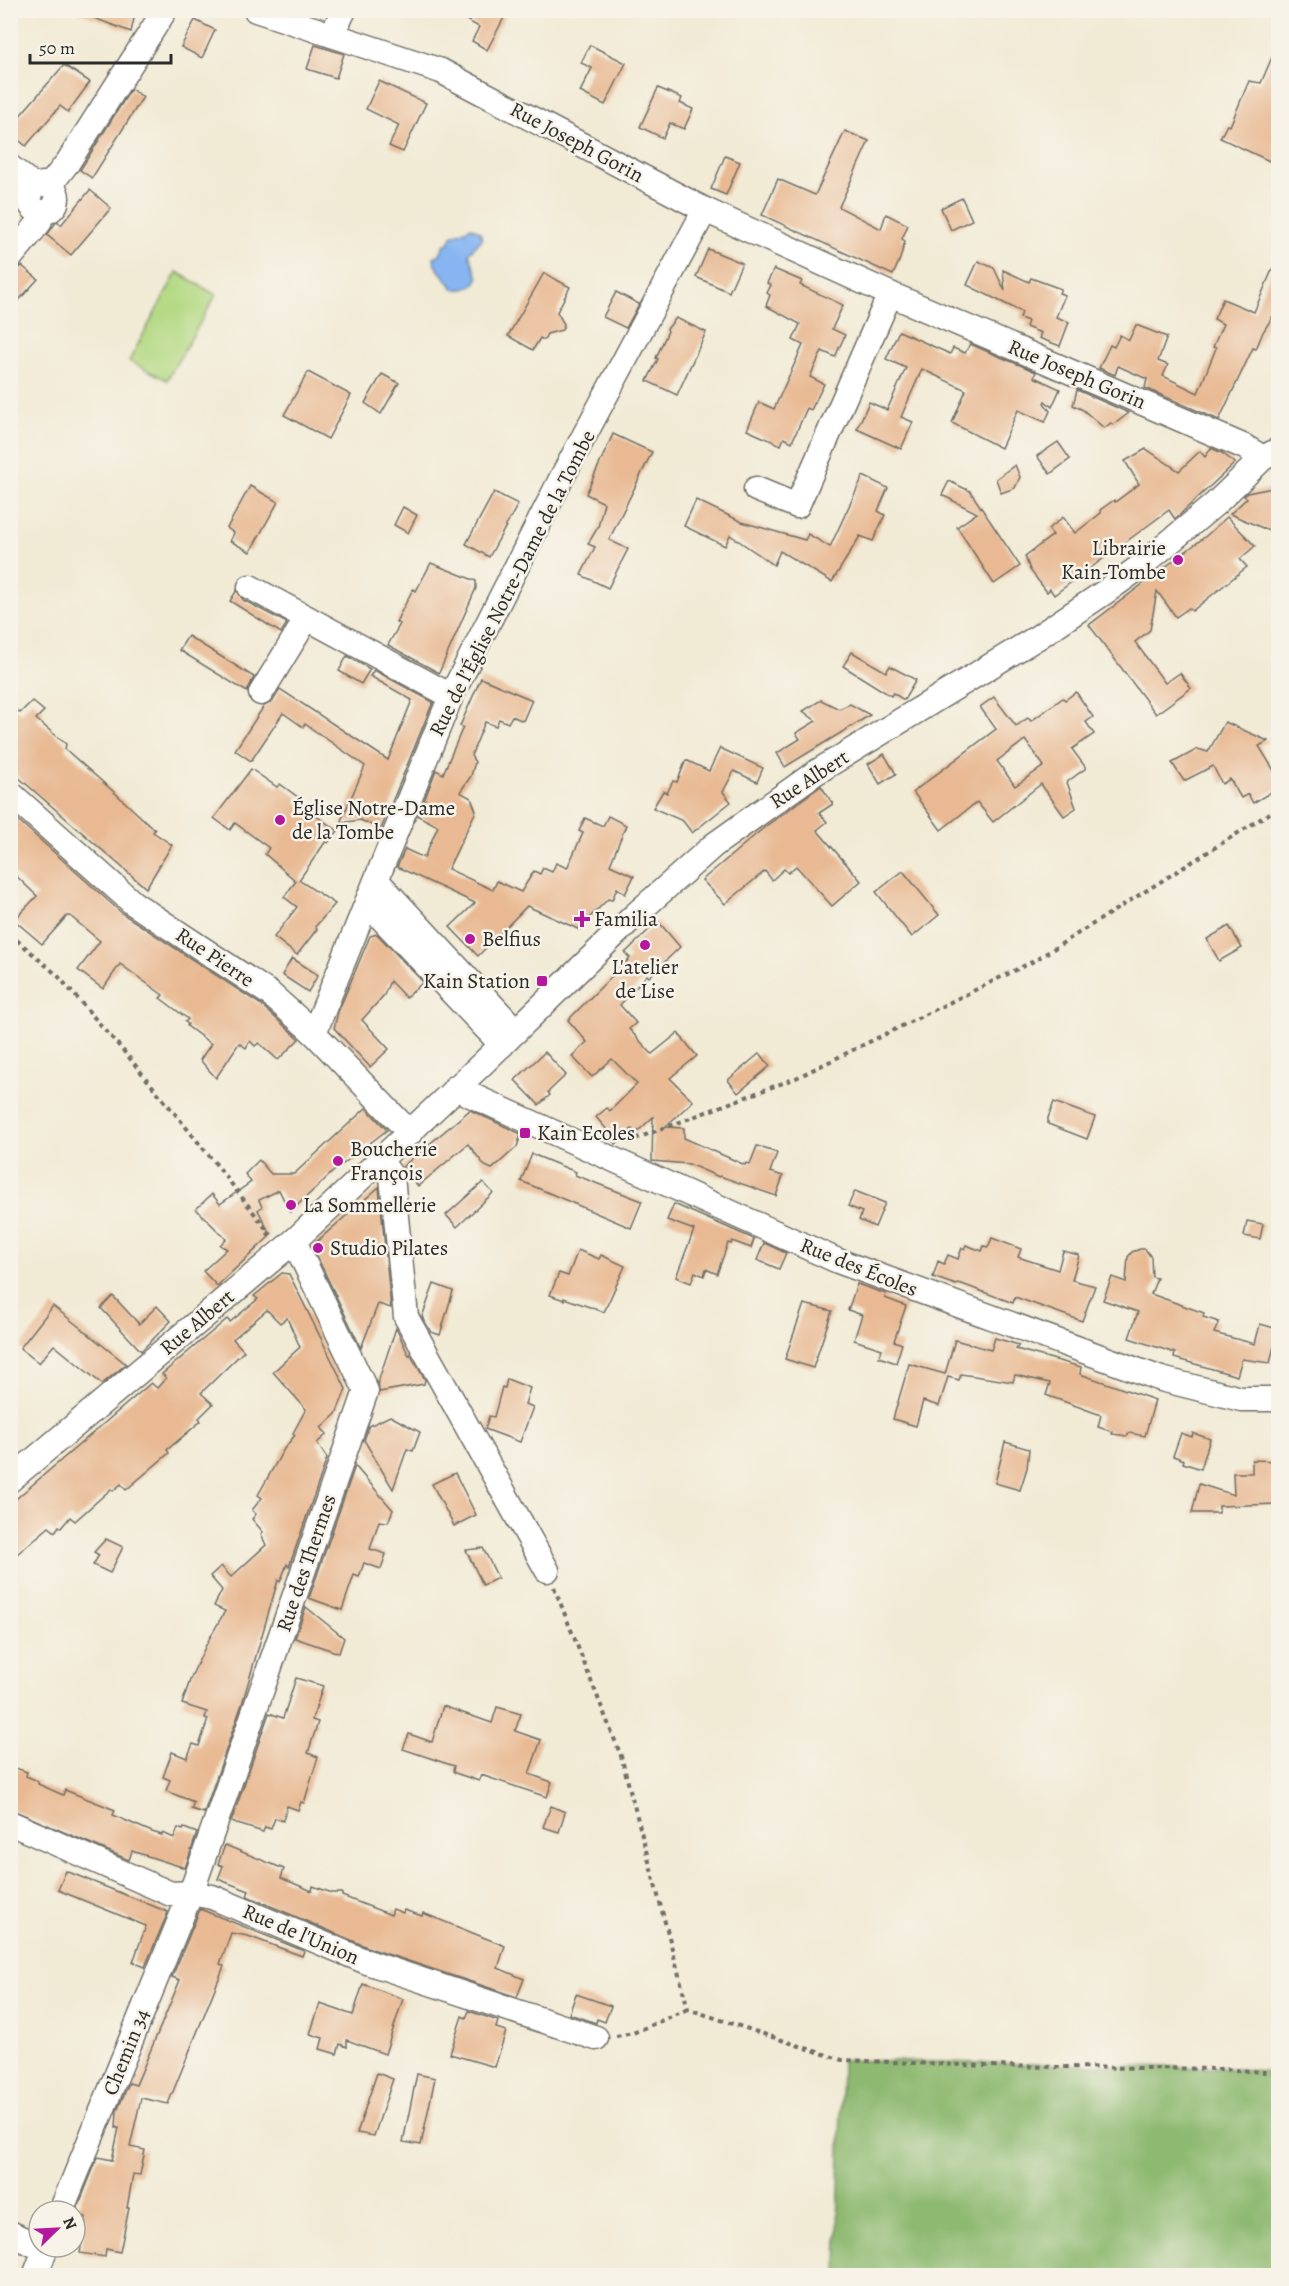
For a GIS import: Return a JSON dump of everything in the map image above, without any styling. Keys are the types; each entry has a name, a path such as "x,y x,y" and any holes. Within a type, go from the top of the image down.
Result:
{"street":[{"path":"10,258 39,224 42,212 35,209 29,201 30,194 68,162 165,10"},
{"name":"Rue Joseph Gorin","path":"256,10 441,71 705,210 890,294 1245,447 1271,454"},
{"path":"332,35 344,10"},
{"path":"10,167 42,185"},
{"name":"Rue de l’Église Notre-Dame de la Tombe","path":"314,1033 451,696 556,489 705,210"},
{"path":"756,489 797,506 890,294"},
{"name":"Rue Albert","path":"10,1480 288,1245 410,1133 635,915 714,845 815,773 1038,638 1105,592 1141,566 1271,454"},
{"path":"250,587 451,696"},
{"path":"261,693 307,618"},
{"name":"Rue Pierre","path":"10,792 134,903 269,993 314,1033 410,1133"},
{"path":"372,892 509,1038"},
{"name":"Rue des Écoles","path":"455,1088 838,1261 1161,1379 1241,1399 1278,1399"},
{"path":"380,1160 392,1177 406,1317 547,1569"},
{"name":"Rue des Thermes","path":"191,1893 366,1391 288,1245"},
{"name":"Rue de l'Union","path":"10,1823 171,1894 191,1893 212,1897 367,1962 597,2038"},
{"name":"Chemin 34","path":"66,2199 191,1893"},
{"path":"10,2233 27,2241"},
{"path":"35,2276 40,2259"}],"path":[{"path":"597,1153 796,1078 1034,961 1278,808"},
{"path":"10,934 58,976 127,1055 220,1169 288,1245"},
{"path":"547,1569 621,1756 688,2009"},
{"path":"597,2038 633,2033 688,2009 842,2060 984,2066 1222,2069 1278,2073"}],"green space":[{"path":"177,272 216,295 167,380 129,361"},
{"path":"842,2060 1222,2068 1278,2072 1278,2272 1254,2276 837,2275"}],"water":[{"path":"471,227 480,232 482,239 469,253 478,278 468,288 454,289 435,265 434,257 440,254 452,236"}],"building":[{"path":"78,10 136,10 131,32 78,12"},
{"path":"448,10 508,10 487,50 472,41 479,27"},
{"path":"195,20 215,30 202,58 181,47"},
{"path":"1278,43 1278,165 1220,138 1227,125 1230,126 1249,81 1261,83"},
{"path":"315,45 344,54 336,78 307,69"},
{"path":"590,45 626,63 605,105 580,92 592,68 581,63"},
{"path":"64,65 90,82 68,112 60,106 26,146 10,133 10,127"},
{"path":"379,81 426,103 403,152 389,146 399,125 366,109"},
{"path":"658,88 682,98 680,103 693,109 684,129 670,123 663,138 640,127"},
{"path":"131,89 143,97 92,178 80,170"},
{"path":"845,131 869,141 839,207 881,229 886,214 908,225 902,239 905,241 900,259 893,275 762,215 778,179 815,195"},
{"path":"725,156 740,162 726,195 711,189"},
{"path":"90,190 111,208 71,255 47,235 57,221 61,225"},
{"path":"962,198 972,220 951,230 941,208"},
{"path":"708,249 742,263 729,292 696,277"},
{"path":"1278,256 1278,319 1273,316 1256,349 1253,348 1219,420 1145,388 1147,379 1118,366 1115,375 1099,368 1110,345 1114,347 1120,335 1129,340 1136,325 1167,337 1158,361 1168,365 1163,376 1198,393 1223,324 1214,319 1223,299 1254,312"},
{"path":"978,261 994,268 1005,291 1003,270 1029,282 1031,278 1061,289 1059,293 1065,295 1056,317 1069,322 1060,346 1039,338 1041,333 1026,327 1028,321 1020,318 1022,312 967,285"},
{"path":"22,266 38,279 10,310 10,274"},
{"path":"774,269 802,281 800,285 843,305 832,329 845,335 835,357 822,351 810,377 824,384 811,410 807,408 792,442 784,438 781,445 747,430 759,402 774,409 803,345 793,340 800,324 766,306 770,295 767,293 771,285 767,283"},
{"path":"544,273 570,287 557,312 564,324 562,330 547,334 544,340 540,338 533,350 508,336"},
{"path":"616,292 639,304 626,328 603,317"},
{"path":"676,318 706,332 677,395 647,381 658,359 656,358 667,329"},
{"path":"899,331 950,354 953,348 965,353 970,344 1036,372 1034,377 1060,389 1052,407 1045,401 1044,403 1050,411 1045,422 1018,410 1001,448 952,423 966,390 922,369 901,417 913,422 901,449 857,429 869,402 887,410 906,368 886,359"},
{"path":"308,372 351,395 328,439 284,415"},
{"path":"382,374 399,383 381,414 365,403"},
{"path":"1077,390 1129,413 1113,425 1111,423 1104,428 1083,410 1073,405"},
{"path":"613,434 652,452 609,540 628,549 608,588 581,575 595,547 588,544 598,527 604,503 586,494"},
{"path":"1058,442 1070,459 1050,474 1037,456"},
{"path":"1211,448 1235,463 1175,519 1169,510 1054,595 1050,589 1047,592 1030,570 1025,556 1053,535 1048,529 1063,517 1075,533 1101,513 1100,510 1139,484 1125,461 1146,449 1179,471 1200,451 1205,457"},
{"path":"1015,465 1020,477 1015,488 1001,493 996,479"},
{"path":"863,476 888,488 878,511 885,515 873,541 860,536 832,582 780,551 774,565 730,535 725,546 684,526 696,500 742,522 805,540 808,534 830,547"},
{"path":"949,481 970,491 1020,566 994,584 957,527 977,513 942,495"},
{"path":"250,486 278,502 250,552 230,541 234,533 227,528"},
{"path":"1278,487 1278,525 1272,532 1230,514 1247,498 1244,496 1247,493"},
{"path":"494,492 518,504 489,557 466,544"},
{"path":"403,507 417,515 408,533 394,525"},
{"path":"1227,517 1255,546 1240,559 1247,567 1192,611 1189,608 1176,617 1157,591 1150,630 1135,642 1165,683 1180,673 1191,688 1156,714 1089,625 1206,536"},
{"path":"431,563 476,581 476,588 439,673 388,645 400,624 396,622 413,589 416,591"},
{"path":"237,590 243,600 287,623 281,633 230,601"},
{"path":"188,636 254,677 247,692 179,650"},
{"path":"852,652 886,672 890,666 916,680 904,700 893,693 891,696 843,666"},
{"path":"347,656 370,669 361,684 339,671"},
{"path":"374,670 433,702 381,829 360,820 340,823 365,766 305,724 303,727 283,713 251,761 235,750 264,706 273,701 280,689 388,760 412,700 370,676"},
{"path":"481,678 532,700 523,721 512,716 508,723 499,719 496,726 485,722 471,756 475,762 471,776 460,792 471,798 476,811 448,869 493,890 497,881 521,892 534,871 540,874 543,868 552,872 556,863 567,868 583,833 579,831 585,818 603,826 608,816 626,825 610,865 634,876 625,894 617,888 612,900 608,899 578,929 527,906 478,956 450,927 475,903 397,867 405,849 424,858 438,826 418,816 436,770 443,774 463,727 460,726"},
{"path":"1076,692 1093,717 1086,722 1094,734 1072,749 1086,768 1067,782 1076,808 1064,816 1041,784 993,822 977,802 941,830 913,792 996,729 980,707 994,697 1016,726 1028,718 1031,721 1063,698 1065,700","holes":["1025,740 1044,766 1015,786 997,761"]},
{"path":"821,700 839,709 850,704 870,715 785,767 777,753 800,739 796,733 816,721 803,711"},
{"path":"32,701 44,711 36,719 66,744 65,749 155,830 153,832 172,845 146,888 10,770 10,705 20,713"},
{"path":"1225,722 1268,741 1259,746 1278,777 1278,788 1253,803 1248,794 1241,798 1230,779 1222,784 1213,766 1184,781 1172,763 1198,749 1208,752"},
{"path":"720,748 763,768 757,782 734,771 723,792 731,802 692,833 683,821 653,808 663,791 667,793 673,781 677,782 686,760 709,771"},
{"path":"884,754 896,774 880,784 868,764"},
{"name":"Église Notre-Dame de la Tombe","path":"251,769 277,787 280,784 299,798 296,802 338,831 328,843 326,841 299,880 335,904 315,927 317,929 297,955 274,937 297,907 284,897 296,881 265,854 269,848 235,823 230,830 214,818"},
{"path":"821,786 833,804 819,813 827,822 817,830 861,881 832,906 796,866 788,873 784,869 772,880 765,871 725,904 702,880 766,826"},
{"path":"10,813 123,914 260,1004 299,1039 278,1060 259,1043 255,1046 250,1041 246,1048 239,1043 216,1078 200,1060 211,1044 187,1026 185,1022 188,1019 160,998 163,995 120,964 103,989 78,970 100,941 70,916 67,916 42,944 14,920 37,896 10,870"},
{"path":"903,871 939,915 912,937 876,892"},
{"path":"658,921 680,947 649,977 647,975 620,1005 636,1023 629,1029 652,1054 678,1033 697,1056 670,1078 693,1101 665,1127 684,1128 684,1138 745,1165 750,1164 757,1146 777,1153 770,1172 783,1176 776,1196 719,1177 689,1164 652,1161 653,1117 636,1133 632,1129 616,1144 605,1133 608,1131 596,1117 607,1108 610,1111 637,1084 612,1059 592,1077 572,1056 587,1042 568,1020 630,958 625,953"},
{"path":"1229,926 1242,948 1219,961 1207,939"},
{"path":"377,934 423,982 406,998 390,981 384,995 362,1020 389,1049 370,1067 334,1028 338,1012 370,936"},
{"path":"292,958 318,975 308,992 282,975"},
{"path":"545,1052 566,1075 548,1092 550,1095 539,1105 515,1080"},
{"path":"760,1053 770,1066 738,1093 728,1080"},
{"path":"1054,1102 1095,1117 1087,1139 1048,1124"},
{"path":"366,1108 387,1130 334,1171 290,1212 279,1190 259,1200 262,1207 258,1210 269,1232 267,1234 269,1237 217,1286 203,1271 227,1249 220,1245 226,1239 196,1209 212,1194 220,1204 251,1182 245,1174 259,1160 271,1174 294,1174"},
{"path":"470,1110 521,1134 517,1147 492,1169 485,1166 468,1144 418,1186 402,1167"},
{"path":"532,1154 576,1172 575,1175 642,1201 631,1228 521,1181"},
{"path":"483,1182 493,1193 457,1227 446,1215"},
{"path":"379,1187 391,1308 378,1304 361,1348 313,1248 314,1244"},
{"path":"855,1191 885,1203 875,1227 859,1220 862,1212 848,1206"},
{"path":"674,1204 754,1239 751,1248 732,1241 731,1244 728,1243 717,1274 706,1269 704,1276 695,1272 691,1283 676,1277 694,1230 667,1220"},
{"path":"1247,1221 1263,1224 1260,1239 1244,1236"},
{"path":"992,1238 1021,1249 1018,1257 1058,1270 1063,1251 1079,1255 1072,1280 1095,1286 1082,1321 1015,1297 1013,1303 962,1284 957,1283 956,1285 933,1277 938,1261 944,1264 948,1255 958,1259 962,1248 964,1249 966,1245 982,1251 984,1246 988,1247"},
{"path":"764,1243 786,1253 779,1269 757,1260"},
{"path":"1145,1249 1151,1257 1152,1277 1157,1278 1151,1294 1204,1313 1203,1317 1219,1322 1214,1333 1255,1344 1260,1324 1278,1329 1270,1363 1242,1359 1237,1376 1174,1358 1175,1353 1129,1338 1138,1312 1103,1300 1112,1277 1126,1282 1128,1257 1132,1252"},
{"path":"578,1250 599,1259 601,1255 625,1266 604,1312 550,1295 559,1273 568,1276"},
{"path":"282,1273 289,1274 346,1389 336,1414 321,1428 327,1434 317,1443 327,1458 289,1567 287,1564 280,1582 278,1580 242,1704 204,1813 191,1809 194,1802 166,1791 170,1780 163,1777 172,1752 187,1758 193,1744 199,1746 208,1719 205,1718 207,1712 182,1704 191,1677 225,1611 214,1606 222,1590 210,1576 221,1566 231,1577 266,1545 261,1534 263,1532 252,1519 256,1514 252,1510 262,1498 258,1495 284,1449 295,1435 293,1433 306,1409 273,1372 300,1347 287,1318 280,1323 267,1310 233,1339 244,1351 201,1393 213,1404 199,1418 201,1421 167,1450 169,1453 126,1490 121,1484 113,1491 111,1489 75,1521 70,1517 55,1532 49,1527 10,1560 10,1504 151,1383 157,1388 166,1378 162,1374 227,1319 230,1322 258,1299 254,1296"},
{"path":"434,1284 453,1291 440,1335 431,1332 422,1317"},
{"path":"857,1284 886,1294 885,1298 906,1306 894,1341 902,1344 896,1363 879,1357 882,1349 854,1340 862,1315 848,1310"},
{"path":"113,1296 139,1324 157,1306 171,1321 141,1351 101,1308"},
{"path":"804,1304 832,1311 813,1368 785,1359"},
{"path":"53,1306 126,1364 102,1384 54,1345 39,1363 20,1348"},
{"path":"396,1328 409,1356 410,1354 425,1380 424,1384 379,1392 378,1382"},
{"path":"995,1338 1019,1345 1016,1349 1081,1367 1080,1374 1155,1400 1145,1436 1129,1433 1127,1436 1112,1434 1113,1432 1098,1427 1101,1415 1046,1395 1050,1383 1015,1375 1013,1382 961,1374 959,1380 948,1377 939,1406 923,1401 916,1426 893,1419 909,1364 945,1374 955,1340 991,1350"},
{"path":"507,1379 530,1388 525,1404 533,1407 520,1442 485,1429 489,1416 494,1417 502,1387 505,1388"},
{"path":"390,1416 420,1432 413,1451 407,1449 393,1489 364,1440 369,1426"},
{"path":"1181,1433 1192,1437 1193,1433 1210,1439 1201,1469 1183,1463 1184,1460 1173,1456"},
{"path":"1005,1442 1029,1449 1027,1468 1020,1490 995,1483"},
{"path":"1252,1460 1278,1461 1278,1504 1219,1506 1219,1513 1192,1513 1199,1484 1234,1495 1233,1473 1252,1473"},
{"path":"355,1466 393,1510 388,1522 379,1521 370,1549 386,1554 381,1569 364,1563 359,1577 354,1575 342,1610 309,1598"},
{"path":"455,1473 476,1515 454,1526 432,1484"},
{"path":"106,1539 123,1547 110,1573 93,1565 99,1555 94,1552"},
{"path":"483,1548 498,1578 483,1585 466,1550"},
{"path":"306,1607 344,1638 339,1653 295,1638"},
{"path":"296,1678 323,1686 312,1720 318,1722 308,1753 318,1757 304,1803 301,1802 298,1810 287,1806 283,1821 275,1818 271,1829 265,1827 263,1832 231,1822 269,1713 283,1718"},
{"path":"443,1706 492,1723 497,1707 521,1714 515,1731 541,1740 529,1774 552,1782 547,1797 481,1775 479,1781 455,1773 454,1766 403,1749 409,1734 432,1742"},
{"path":"10,1766 27,1772 26,1776 38,1781 38,1784 63,1795 65,1790 115,1810 113,1815 152,1832 162,1835 163,1833 174,1838 178,1828 197,1833 185,1868 132,1851 129,1860 10,1809"},
{"path":"551,1806 565,1812 559,1832 543,1827"},
{"path":"225,1845 284,1869 281,1878 312,1891 313,1886 332,1893 342,1893 342,1896 391,1915 393,1909 422,1916 423,1913 505,1946 498,1968 524,1979 517,1997 372,1949 247,1896 249,1891 218,1879 223,1866 218,1864"},
{"path":"66,1871 168,1912 145,1967 133,1962 146,1926 58,1890"},
{"path":"200,1909 304,1951 302,1956 248,1936 231,1933 220,1964 224,1966 168,2104 141,2098 130,2147 145,2150 140,2175 133,2174 120,2252 106,2249 105,2257 87,2254 87,2199 81,2199 98,2157 112,2160 119,2128 116,2128 117,2111 129,2083 136,2085 180,1980 172,1977"},
{"path":"363,1984 403,1999 385,2054 347,2040 347,2047 340,2044 337,2054 320,2049 323,2038 310,2034 320,2004 353,2015"},
{"path":"576,1994 611,2006 605,2022 597,2019 596,2023 569,2014"},
{"path":"469,2011 498,2021 496,2028 506,2031 495,2067 450,2054 462,2016 466,2018"},
{"path":"377,2073 393,2079 374,2136 357,2133"},
{"path":"417,2074 435,2078 421,2145 403,2142"}],"place":[{"name":"Librairie Kain-Tombe","path":"1178,560"},
{"name":"Église Notre-Dame de la Tombe","path":"280,820"},
{"name":"Familia","path":"582,919"},
{"name":"Belfius","path":"470,939"},
{"name":"L'atelier de Lise","path":"645,945"},
{"name":"Kain Station","path":"542,981"},
{"name":"Kain Ecoles","path":"525,1133"},
{"name":"Boucherie François","path":"338,1161"},
{"name":"La Sommellerie","path":"291,1205"},
{"name":"Studio Pilates","path":"318,1248"}]}
